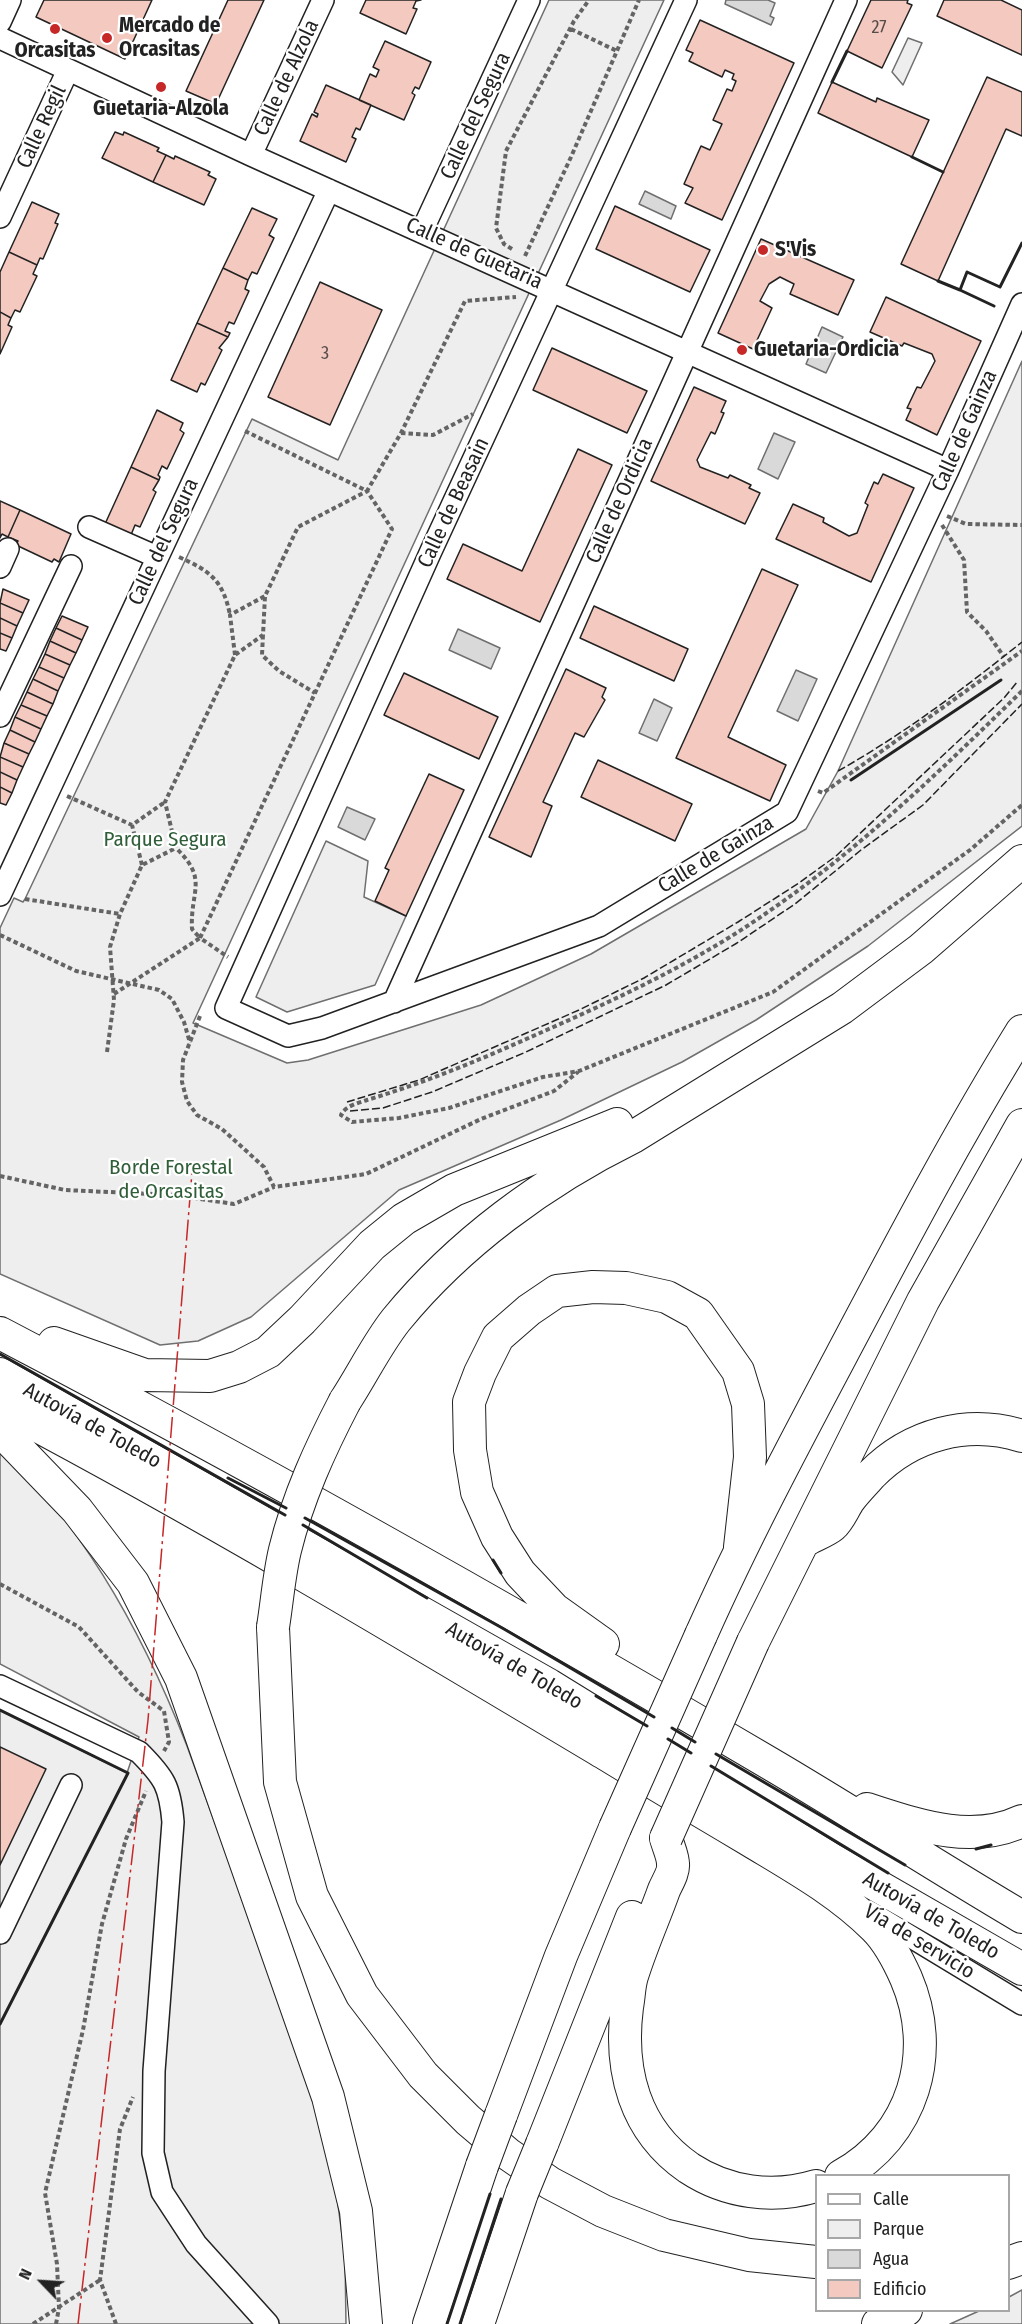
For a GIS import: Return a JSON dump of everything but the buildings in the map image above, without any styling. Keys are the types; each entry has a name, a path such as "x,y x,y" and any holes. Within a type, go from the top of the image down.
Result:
{"highway":[{"path":"815,2262 749,2255 675,2238 603,2211 550,2183 508,2154 468,2120 423,2075 362,1995 312,1896 280,1782 273,1627 284,1552 317,1454 345,1401 395,1322 429,1283 507,1214 602,1152 633,1137 842,1008 921,948 1022,861"},
{"path":"429,2324 482,2166 561,1956 615,1828 740,1547 884,1275 989,1084 1022,1031"},
{"path":"0,1324 145,1375 210,1376 239,1367 277,1344 372,1245 404,1219 454,1190 593,1135 770,1052"},
{"path":"478,2324 522,2193 611,1968 753,1642 923,1302 1022,1125"},
{"path":"740,1547 750,1456 748,1404 738,1371 698,1314 667,1297 626,1288 593,1287 557,1291 498,1337 469,1402 470,1450 477,1492 497,1537 520,1573 554,1609 773,1765"},
{"name":"Autovía de Toledo","path":"0,1333 336,1512 773,1765 1022,1917"},
{"name":"Autovía de Toledo","path":"0,1374 549,1685 831,1859 1022,1969"},
{"path":"0,1406 100,1459 253,1546 816,1880 876,1928 897,1957 913,1994 921,2033 918,2073 905,2111 882,2144 868,2158 844,2174"},
{"path":"802,1542 832,1526 850,1499 872,1474 888,1460 920,1440 971,1428 1003,1430 1022,1436"},
{"path":"0,1430 77,1510 133,1583 181,1678 328,2097 356,2211 366,2324"},
{"path":"825,1796 937,1831 1002,1830 1022,1821"},
{"path":"666,1838 674,1865 631,1978 623,2037 624,2059 633,2098 642,2117 659,2141 681,2162 698,2174 726,2186 755,2192 795,2191 815,2186"},
{"path":"879,2324 902,2312"}],"street":[{"path":"0,22 10,0"},
{"name":"Calle de Alzola","path":"251,155 323,0"},
{"name":"Calle del Segura","path":"422,231 529,0"},
{"name":"Calle de Beasain","path":"226,1008 431,551 554,290 686,0"},
{"name":"Calle de Ordicia","path":"394,1002 846,0"},
{"name":"Calle de Guetaria","path":"0,38 251,155 422,231 521,265 554,290 948,470"},
{"name":"Calle Regil","path":"0,217 68,70"},
{"name":"Calle del Segura","path":"0,895 328,190"},
{"name":"Calle de Gainza","path":"226,1008 288,1036 322,1028 598,926 787,812 948,470 1022,304"},
{"path":"89,527 159,553"},
{"path":"0,716 70,566"},
{"path":"0,1686 139,1752 156,1769 170,1792 172,1822 154,2071 153,2153 162,2192 196,2244 268,2324"},
{"path":"0,1932 71,1785"},
{"name":"Vía de servicio","path":"816,1880 1022,2004"}],"path":[{"path":"521,265 504,244 496,228 506,150 589,0"},
{"path":"506,297 639,0"},
{"path":"571,29 617,51"},
{"path":"315,693 279,671 262,655 265,596 298,527 367,491 401,433 465,301 517,297"},
{"path":"401,433 433,435 482,410"},
{"path":"114,994 200,938 392,529 367,491 245,431"},
{"path":"930,507 966,524 1022,525"},
{"path":"930,507 964,560 967,612 986,631 1004,657"},
{"path":"159,553 199,567 214,577 226,592 235,655"},
{"path":"230,615 265,596"},
{"path":"132,825 165,802 235,655 263,635"},
{"path":"800,784 823,793 1022,651"},
{"path":"1022,691 926,786 850,852 764,915 634,991 435,1079 355,1103 341,1115 352,1122 399,1118 449,1108 543,1077 579,1071 773,992 970,850 1022,805"},
{"path":"50,788 132,825"},
{"path":"165,802 176,848 189,861 197,878 192,929 200,938 228,957"},
{"path":"106,1052 114,994 110,947 120,914 142,865 132,825"},
{"path":"142,865 176,848"},
{"path":"25,899 120,914"},
{"path":"0,935 76,971 159,990 172,999 184,1022 190,1044"},
{"path":"200,1016 183,1060 182,1082 187,1101 197,1114 222,1129 264,1167 274,1186"},
{"path":"0,1176 65,1190 174,1195 234,1204 274,1186 366,1174 481,1119 554,1091 579,1071"},
{"path":"0,1584 79,1627 138,1692 164,1711 169,1742 126,1839 102,1924 83,2030 45,2193 57,2264 59,2308 56,2324"},
{"path":"116,2324 100,2280 120,2129 135,2091 154,2071"},
{"path":"33,2324 100,2280"}],"green space":[{"path":"549,0 664,0 193,1023 287,1063 308,1060 481,1005 591,954 806,829 838,771 1022,361 1022,826 868,946 756,1020 682,1062 561,1120 399,1190 251,1317 198,1341 160,1345 0,1274 0,928 14,898 23,902 25,899 252,419 338,460"},
{"path":"908,38 922,43 903,85 892,72"},
{"path":"326,841 368,861 364,897 406,916 375,985 287,1012 256,997"},
{"path":"0,1448 60,1513 110,1586 152,1665 187,1746 329,2137 345,2258 346,2324 0,2324 0,1710 127,1773 139,1737 0,1664"},
{"path":"1022,2290 1022,2324 950,2324 977,2312 1010,2312 1010,2296"}],"water":[{"path":"726,0 768,0 775,3 770,16 774,18 771,25 725,4"},
{"path":"645,191 676,206 671,219 639,204"},
{"path":"822,327 843,337 826,373 806,364"},
{"path":"774,433 795,442 778,479 758,469"},
{"path":"458,629 500,648 491,669 449,650"},
{"path":"796,670 817,679 798,721 777,711"},
{"path":"654,699 672,708 657,741 639,733"},
{"path":"347,807 375,819 365,840 338,827"}],"fence":[{"path":"838,771 933,710 1022,642"},
{"path":"347,1102 419,1080 579,1010 644,978 738,922 836,856 1004,698 1018,681"},
{"path":"350,1111 383,1108 432,1092 526,1052 666,985 737,943 795,904 861,850 923,805 1022,704"}],"wall":[{"path":"832,82 847,51"},
{"path":"912,157 943,172"},
{"path":"938,281 960,290 967,272 1000,287 1022,243"},
{"path":"960,290 994,306"},
{"path":"851,780 1001,680"},
{"path":"0,1354 285,1515"},
{"path":"228,1478 286,1508"},
{"path":"305,1518 504,1629 654,1717"},
{"path":"303,1525 427,1598"},
{"path":"493,1560 501,1573"},
{"path":"596,1696 647,1726"},
{"path":"0,1710 128,1773 0,2024"},
{"path":"672,1728 695,1742"},
{"path":"668,1739 691,1753"},
{"path":"716,1754 905,1865"},
{"path":"711,1766 888,1873"},
{"path":"976,1849 991,1845"},
{"path":"447,2324 490,2194"},
{"path":"460,2324 501,2199"}],"power":[{"path":"78,2324 148,1720 192,1172"}],"place":[{"name":"Orcasitas","path":"55,29"},
{"name":"Mercado de Orcasitas","path":"107,38"},
{"name":"Guetaria-Alzola","path":"161,87"},
{"name":"S'Vis","path":"763,250"},
{"name":"Guetaria-Ordicia","path":"742,350"}],"park label":[{"name":"Parque Segura","path":"165,840"},
{"name":"Borde Forestal de Orcasitas","path":"171,1180"}]}
